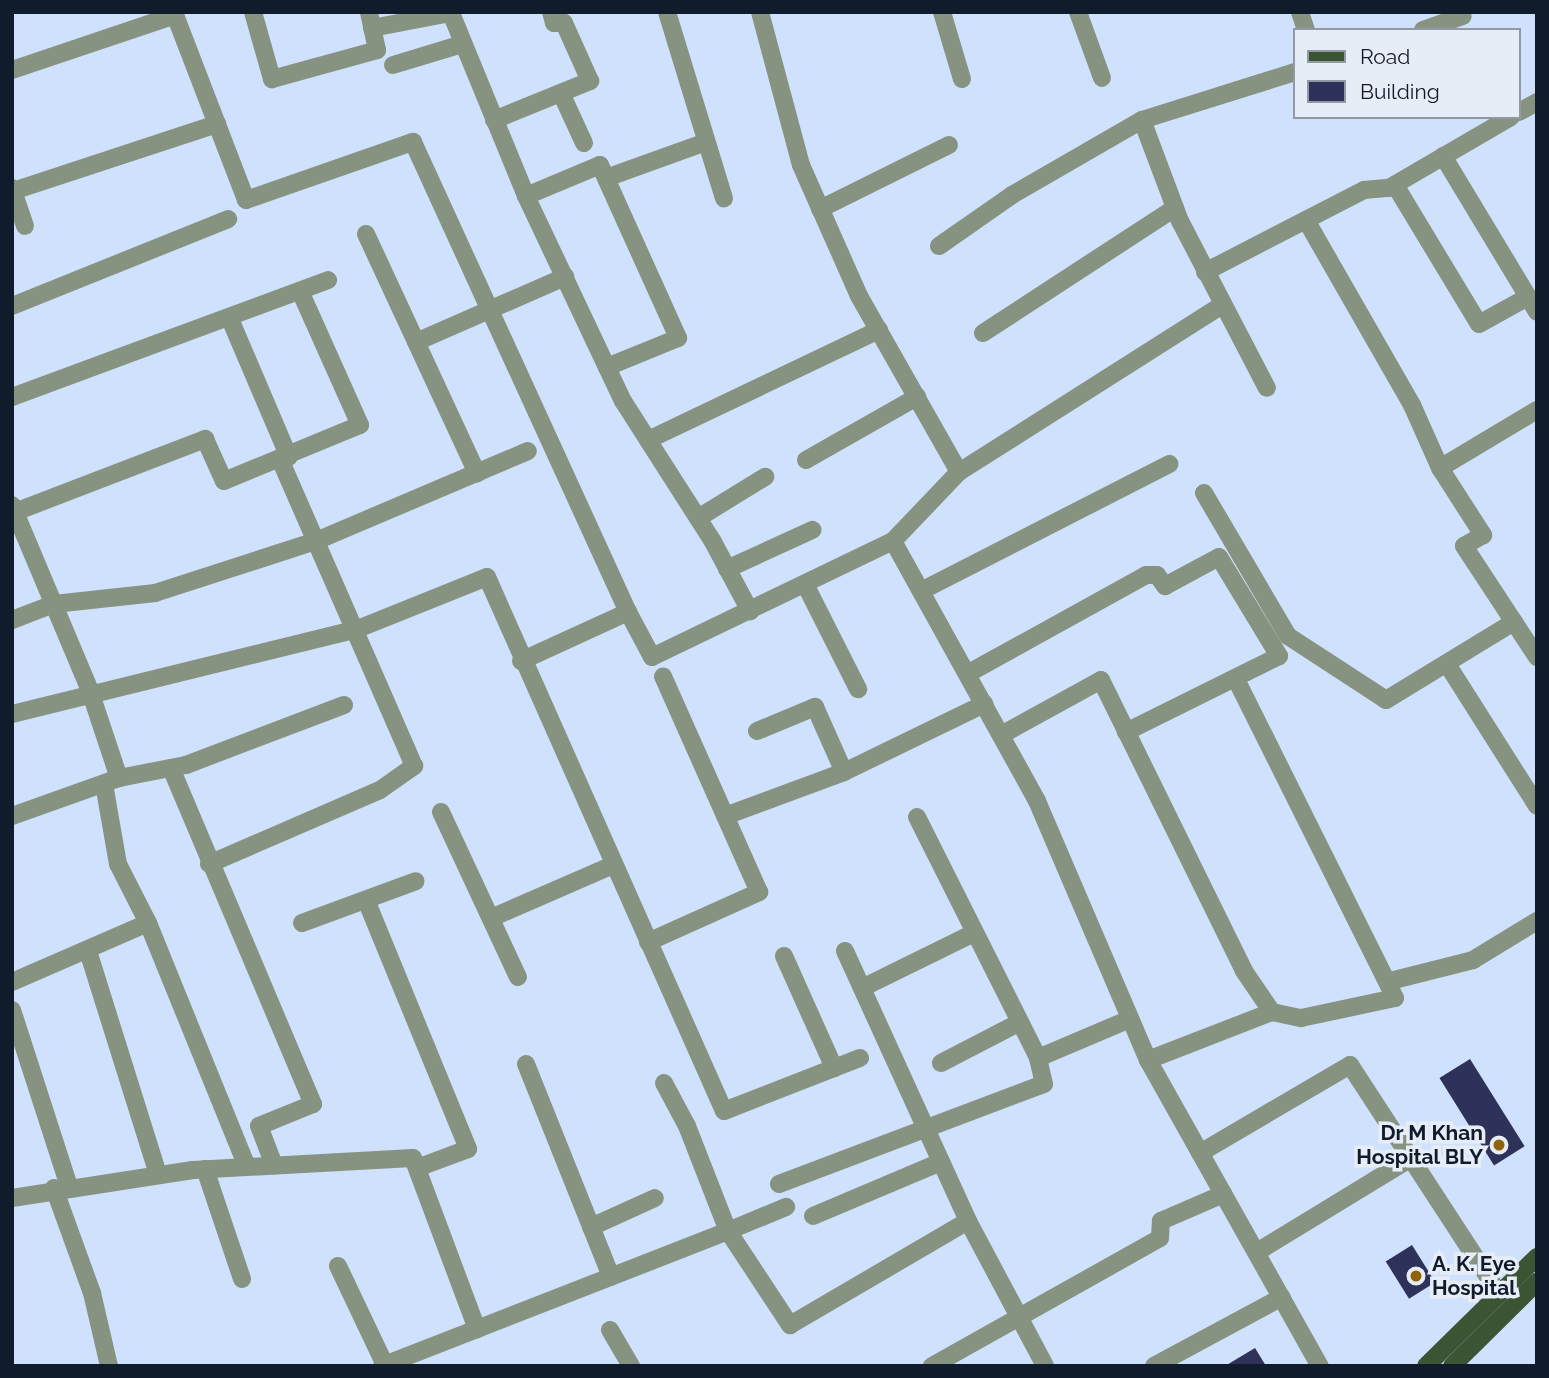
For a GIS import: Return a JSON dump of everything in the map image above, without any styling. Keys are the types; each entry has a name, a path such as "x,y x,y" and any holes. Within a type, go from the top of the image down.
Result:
{"main road":[{"path":"1426,1366 1537,1257"},
{"path":"1452,1366 1537,1282"}],"street":[{"path":"253,12 272,79 377,50 371,20 451,13 526,196 607,367 648,440 698,518 750,611"},
{"path":"494,120 590,82 564,23 554,23 551,12"},
{"path":"667,12 724,198"},
{"path":"760,12 800,164 878,330 959,472"},
{"path":"942,12 962,79"},
{"path":"1078,12 1102,78"},
{"path":"12,70 175,15 246,200 414,142 628,612 652,657 893,541 959,472 1221,306"},
{"path":"1426,23 1463,16"},
{"path":"393,65 463,44"},
{"path":"939,246 1012,195 1142,120 1294,72"},
{"path":"561,93 584,143"},
{"path":"1205,272 1364,190 1395,184 1508,119"},
{"path":"1142,120 1175,208 1221,306 1267,388"},
{"path":"25,226 13,190 217,124"},
{"path":"606,178 706,142"},
{"path":"820,209 949,145"},
{"path":"1395,184 1479,324 1532,304 1443,156"},
{"path":"526,196 600,164 678,338 607,367"},
{"path":"983,333 1175,208"},
{"path":"12,306 228,219"},
{"path":"1306,220 1412,405 1440,468 1483,536 1464,546 1537,657"},
{"path":"366,234 477,473"},
{"path":"416,342 565,277"},
{"path":"12,397 230,319 328,280"},
{"path":"247,1167 148,923 118,864 111,781 90,691 15,516 205,439 224,481 360,425 300,291"},
{"path":"209,864 380,790 414,766 316,541 230,319"},
{"path":"648,440 878,330"},
{"path":"806,460 916,397"},
{"path":"1440,468 1537,410"},
{"path":"12,620 54,604 155,593 316,541 528,451"},
{"path":"921,592 1169,464"},
{"path":"698,518 765,477"},
{"path":"1204,494 1288,636 1386,700 1514,622"},
{"path":"727,569 812,530"},
{"path":"893,541 1037,801 1148,1060 1320,1366"},
{"path":"967,674 1146,575 1157,575 1165,586 1219,557 1279,656 1126,732"},
{"path":"12,714 90,691 355,630 487,577 521,661 724,1111 860,1058"},
{"path":"805,584 858,689"},
{"path":"521,661 628,612"},
{"path":"1447,664 1537,806"},
{"path":"648,942 759,892 663,676"},
{"path":"1148,1060 1272,1012 1301,1018 1395,999 1390,981 1236,679"},
{"path":"1001,735 1101,680 1244,971 1272,1012"},
{"path":"725,816 844,772 984,704"},
{"path":"12,816 111,781 171,768 344,705"},
{"path":"757,732 815,707 844,772"},
{"path":"171,768 209,864 313,1104 259,1126 274,1165"},
{"path":"441,812 518,976"},
{"path":"779,1184 1044,1084 1038,1058 917,817"},
{"path":"491,919 613,865"},
{"path":"302,923 415,881"},
{"path":"366,900 468,1149 417,1168"},
{"path":"1390,981 1473,960 1537,921"},
{"path":"12,982 148,923"},
{"path":"862,988 974,933"},
{"path":"88,951 158,1174"},
{"path":"845,951 968,1221 1045,1366"},
{"path":"784,956 834,1068"},
{"path":"12,1010 92,1293 109,1366"},
{"path":"1038,1058 1130,1018"},
{"path":"941,1063 1020,1022"},
{"path":"526,1065 611,1277"},
{"path":"1200,1153 1350,1065 1499,1294"},
{"path":"664,1083 687,1126 728,1231 790,1325 968,1221"},
{"path":"12,1198 61,1187 205,1169 413,1158 477,1329"},
{"path":"1256,1252 1410,1158"},
{"path":"813,1216 941,1162"},
{"path":"205,1169 242,1279"},
{"path":"932,1366 1018,1315 1160,1238 1161,1221 1223,1194"},
{"path":"591,1227 655,1198"},
{"path":"338,1266 384,1365 786,1207"},
{"path":"1154,1366 1282,1297"},
{"path":"610,1331 631,1366"}],"building":[{"path":"1470,1059 1525,1146 1494,1165 1439,1078"},
{"path":"1412,1245 1435,1282 1409,1299 1386,1261"},
{"path":"1255,1348 1266,1366 1225,1366"}],"place":[{"name":"Dr M Khan Hospital BLY","path":"1499,1145"},
{"name":"A. K. Eye Hospital","path":"1416,1276"}]}
